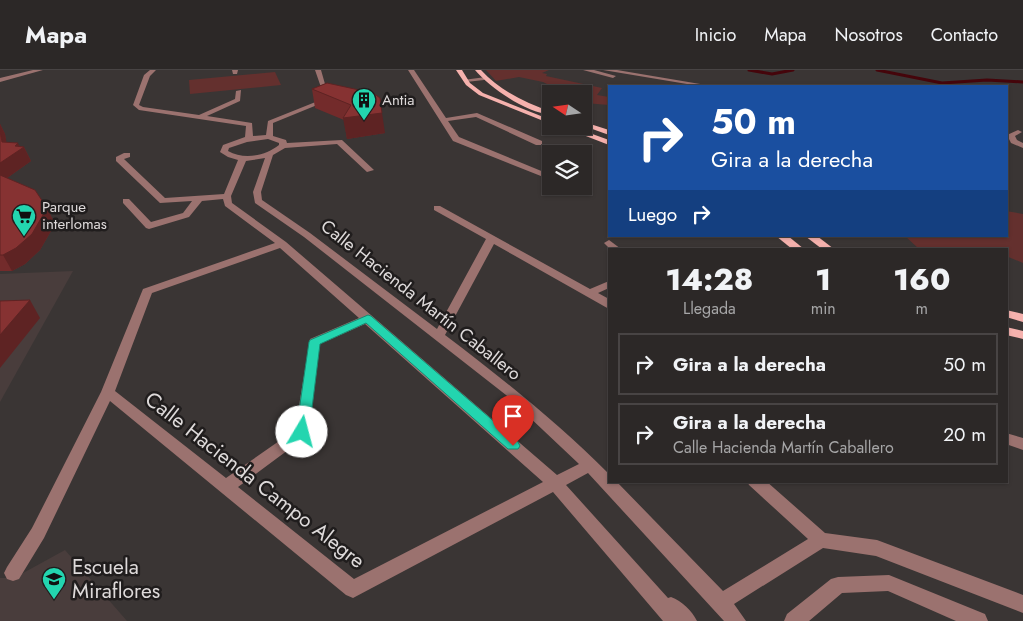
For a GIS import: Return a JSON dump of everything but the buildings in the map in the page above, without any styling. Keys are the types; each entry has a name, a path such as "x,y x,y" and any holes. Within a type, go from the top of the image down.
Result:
{"main road":[{"path":"459,70 466,80 481,94 542,119"},
{"path":"478,70 493,87 521,102 542,110"},
{"path":"592,127 608,133"},
{"path":"587,135 608,143"},
{"path":"782,237 798,248"},
{"path":"811,237 828,248"},
{"path":"1008,314 1023,318"},
{"path":"1008,332 1023,336"}],"street":[{"path":"0,80 40,70"},
{"path":"153,70 147,75 136,105 141,109 250,124 249,138"},
{"path":"269,137 270,122 320,102 327,97 318,70"},
{"path":"411,70 456,139 542,174"},
{"path":"586,70 658,85"},
{"path":"606,70 702,85"},
{"path":"640,81 650,76"},
{"path":"466,80 484,78"},
{"path":"200,117 238,100 239,91"},
{"path":"444,120 478,115 539,143"},
{"path":"1020,133 1012,135 1014,141 1023,146"},
{"path":"283,146 283,142 269,137 249,138 226,147 224,152 230,156 243,158 270,154 283,146 339,142 370,170"},
{"path":"1008,147 1023,151"},
{"name":"Calle Hacienda Martín Caballero","path":"270,154 258,192 258,201 307,235 511,392 590,465 721,602 736,621"},
{"path":"126,155 119,159 163,201 227,196"},
{"path":"243,158 227,196 228,204 282,244 556,484 676,621"},
{"path":"126,201 149,226 186,215 198,198"},
{"path":"437,208 608,305"},
{"path":"439,336 492,238"},
{"path":"13,573 38,533 108,392 147,291 282,244"},
{"path":"590,293 608,284"},
{"path":"227,486 302,432 314,342 368,318"},
{"name":"Calle Hacienda Campo Alegre","path":"108,392 353,589 590,465"},
{"path":"1008,439 1023,444"},
{"path":"757,483 821,540 877,548 1023,604"},
{"path":"721,602 821,540"},
{"path":"629,567 687,621"},
{"path":"794,621 838,585 889,583 978,621"}],"shaded area":[{"path":"486,70 549,70 542,73 547,74 546,76 588,85 549,85 519,77 496,81"},
{"path":"275,72 281,85 190,94 189,80"},
{"path":"592,86 602,88 597,95 608,97 608,105 592,104"},
{"path":"1008,211 1023,214 1023,263 1008,257 1008,248 918,248 906,237 1008,237"},
{"path":"73,271 0,402 0,274"},
{"name":"Escuela Miraflores","path":"65,550 127,621 0,621 0,578 14,578"}],"waterway":[{"path":"749,70 772,74 793,70"},
{"path":"877,70 942,83 987,80 1023,82"}],"place":[{"name":"Antia","path":"364,121"},
{"name":"Parque interlomas","path":"24,237"},
{"name":"Escuela Miraflores","path":"54,600"}],"route":[{"path":"302,432 314,342 368,318 513,446"}]}
